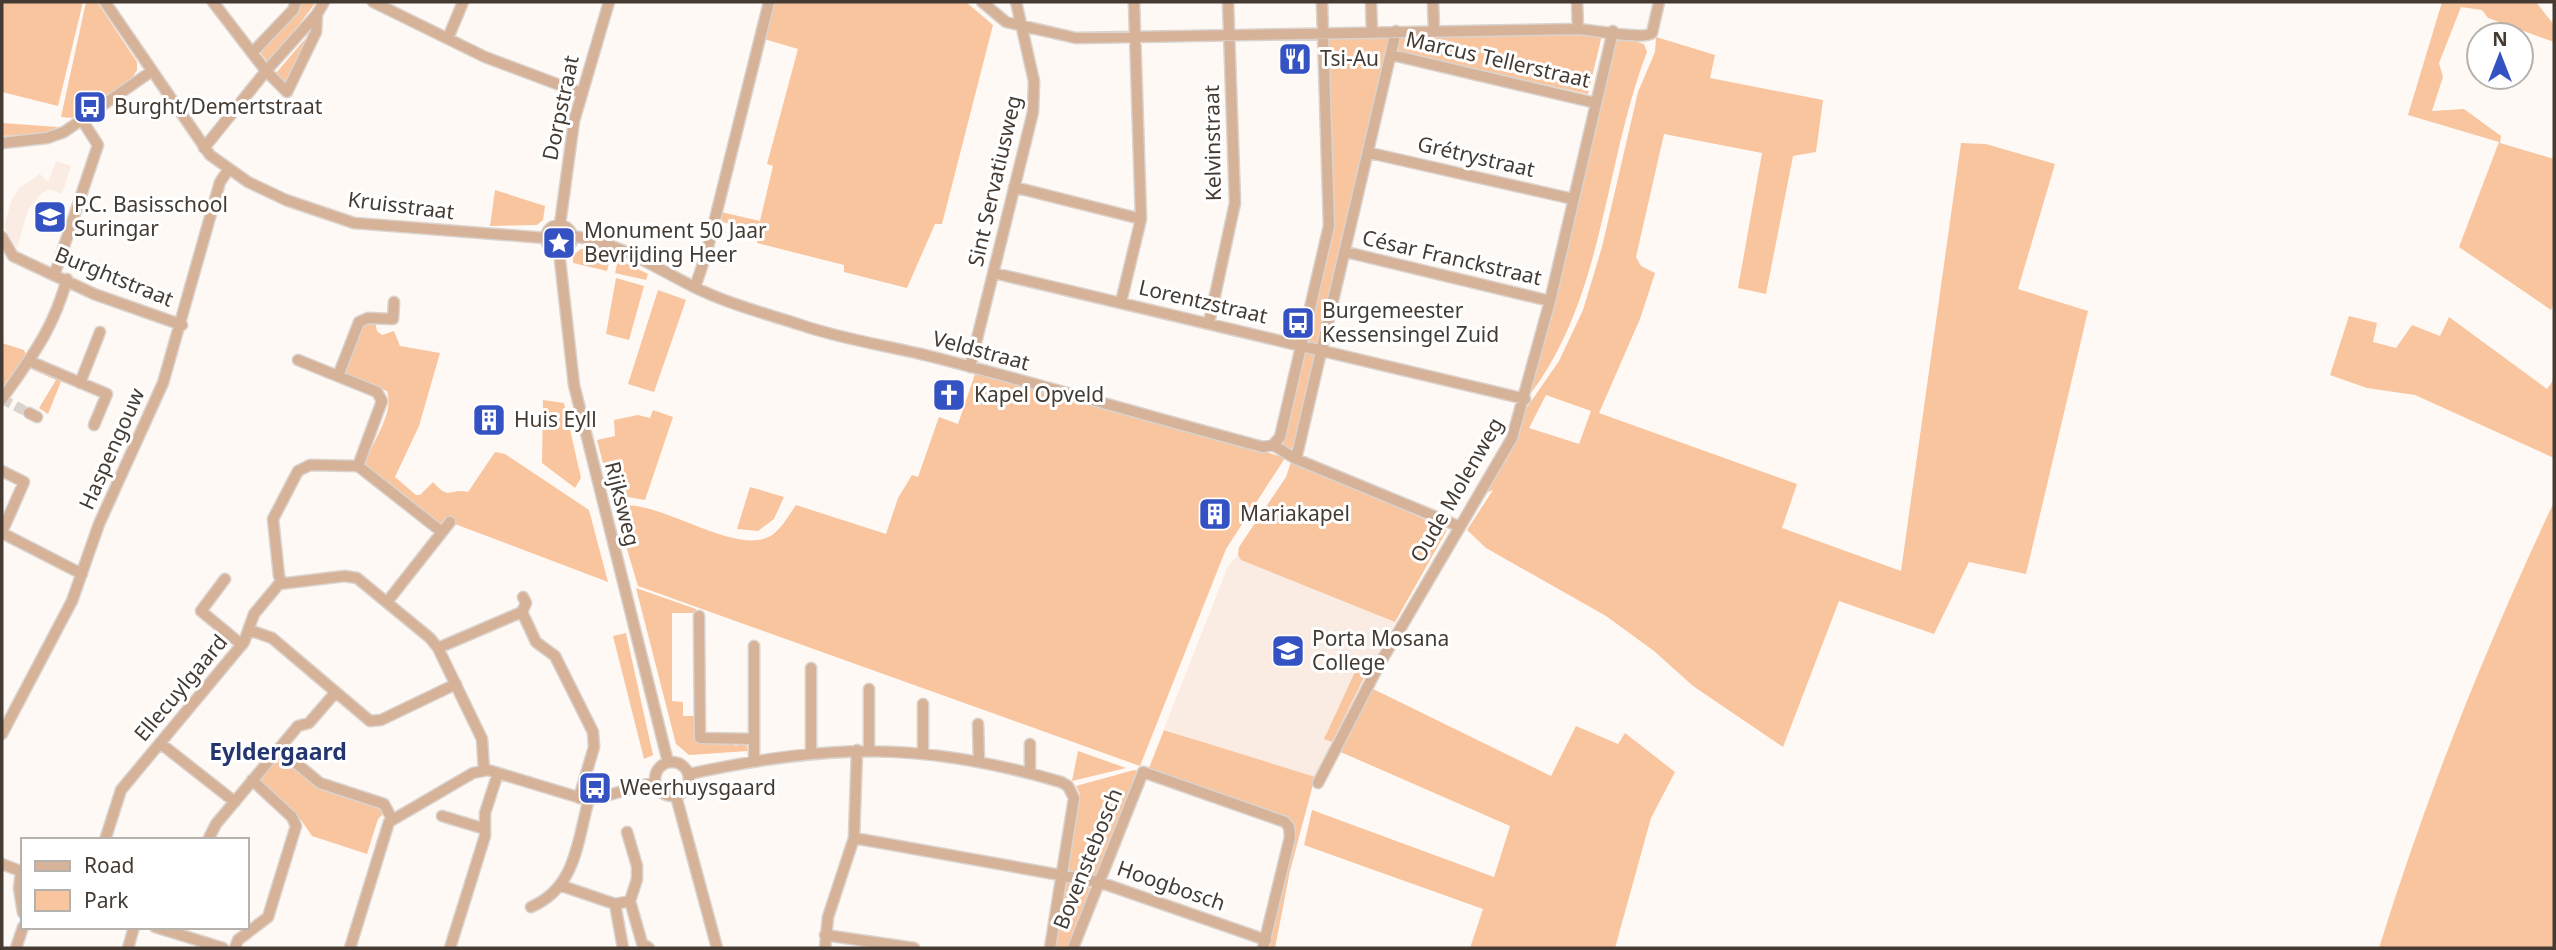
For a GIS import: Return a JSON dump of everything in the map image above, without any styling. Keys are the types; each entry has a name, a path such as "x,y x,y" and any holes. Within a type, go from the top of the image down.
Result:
{"street":[{"name":"Kruisstraat","path":"105,2 205,148 225,167 286,200 354,223 546,238"},
{"path":"213,2 265,71 287,92 316,32 317,14"},
{"path":"252,53 293,10 296,2"},
{"path":"205,148 265,71 317,14 324,2"},
{"path":"373,2 508,66 580,93"},
{"path":"447,38 463,2"},
{"name":"Dorpstraat","path":"560,224 580,93 609,2"},
{"path":"695,287 706,256 769,2"},
{"path":"982,2 1006,22 1076,38 1578,29 1648,37 1652,33 1659,2"},
{"name":"Sint Servatiusweg","path":"970,367 1035,97 1023,26 1016,2"},
{"path":"1121,303 1140,219 1134,2"},
{"name":"Kelvinstraat","path":"1209,323 1234,203 1228,2"},
{"path":"1273,445 1280,437 1329,226 1322,2"},
{"path":"1371,2 1372,32"},
{"path":"1433,2 1433,31"},
{"path":"1577,2 1578,29"},
{"path":"1296,459 1370,153 1396,31"},
{"name":"Oude Molenweg","path":"1318,783 1352,714 1458,526 1512,438 1525,399 1550,301 1613,31"},
{"name":"Marcus Tellerstraat","path":"1392,55 1596,103"},
{"path":"2,143 47,138 82,120 152,71"},
{"path":"55,273 98,145 82,120"},
{"name":"Grétrystraat","path":"1370,153 1573,199"},
{"name":"Haspengouw","path":"2,734 64,617 99,524 163,383 182,325 225,167"},
{"path":"1014,187 1140,219"},
{"path":"560,224 569,229 573,236 568,248 559,251 551,248 546,238 551,227 560,224"},
{"name":"Veldstraat","path":"573,236 626,249 695,287 799,325 970,367 1060,393 1087,396 1144,415 1264,447 1273,445 1296,459 1458,526"},
{"name":"Burghtstraat","path":"2,237 13,256 94,293 182,325"},
{"name":"Rijksweg","path":"559,251 563,310 575,393 668,762"},
{"name":"César Franckstraat","path":"1346,252 1550,301"},
{"name":"Lorentzstraat","path":"994,273 1525,399"},
{"path":"2,398 56,317 67,279"},
{"path":"338,376 359,322 368,317 393,319 394,302"},
{"path":"80,383 100,332"},
{"path":"298,360 377,392 383,400 358,466"},
{"path":"29,361 107,394 94,425"},
{"path":"442,532 358,466 310,465 298,471 274,519 279,576 282,583 349,576 360,580 438,648 484,743 484,770"},
{"path":"2,471 23,482 2,533 82,574"},
{"path":"387,602 450,522"},
{"path":"225,579 201,611 242,645"},
{"name":"Ellecuylgaard","path":"106,838 121,790 242,645 254,614 282,583"},
{"path":"438,648 522,612 526,603 523,597"},
{"path":"522,612 536,642 555,656 593,732 594,747 562,886 550,899 531,907"},
{"path":"699,616 700,738 754,739"},
{"path":"248,630 272,638 323,679 335,693 373,721 456,684"},
{"path":"754,646 754,760"},
{"path":"811,668 811,753"},
{"path":"869,689 869,750"},
{"path":"209,838 252,780 298,726 309,723 335,693"},
{"path":"923,704 923,752"},
{"path":"978,723 979,760"},
{"path":"160,743 235,802"},
{"path":"1030,744 1030,773"},
{"path":"279,749 320,783 384,804 392,819"},
{"path":"825,948 825,935 854,838 857,750"},
{"path":"689,774 754,760 869,750 923,752 979,760 1061,782 1068,786 1074,798 1050,948"},
{"path":"668,762 681,764 689,774 687,789 676,796 664,794 655,782 657,770 668,762"},
{"path":"350,948 384,830 392,819 484,770 584,798 655,782"},
{"name":"Bovenstebosch","path":"1073,948 1143,772 1285,822 1289,827 1288,849 1264,944"},
{"path":"450,948 485,829 485,813 498,773"},
{"path":"235,948 238,940 268,917 296,826 292,817 252,780"},
{"path":"676,796 717,948"},
{"path":"442,816 485,829"},
{"path":"627,832 637,866 637,879 629,901 642,943 649,948"},
{"name":"Hoogbosch","path":"854,838 1099,882 1264,944"},
{"path":"2,864 21,872"},
{"path":"562,886 615,904 629,901"},
{"path":"615,904 623,948"},
{"path":"16,948 22,929"},
{"path":"128,948 133,929"},
{"path":"160,929 195,944 223,948"},
{"path":"825,935 914,948"}],"shaded area":[{"path":"56,161 71,166 62,194 49,189 41,194 28,210 17,248 4,227 11,201 19,188 40,174 48,182"},
{"name":"Porta Mosana College","path":"1238,555 1241,560 1395,622 1316,781 1164,729 1228,566"}],"green space":[{"path":"2,2 83,2 58,106 2,92"},
{"path":"86,2 97,2 137,62 137,70 132,78 72,118 61,117"},
{"path":"299,2 316,2 271,62 267,61 259,51 280,31"},
{"path":"774,2 966,2 993,25 942,224 935,224 907,288 844,272 844,265 757,243 758,232 719,221 721,212 760,221 773,166 767,164 798,49 764,39"},
{"path":"2442,2 2536,2 2554,25 2554,42 2535,35 2535,21 2496,21 2488,18 2482,10 2461,7 2439,63 2443,77 2432,111 2464,109 2501,136 2500,143 2554,159 2554,302 2551,310 2459,247 2499,142 2408,115"},
{"path":"1586,32 1602,35 1588,94 1397,52 1399,35"},
{"path":"1392,35 1320,345 1307,342 1332,232 1327,36"},
{"path":"1656,37 1715,55 1710,78 1823,100 1816,152 1793,156 1766,294 1738,288 1762,153 1664,134 1636,257 1641,266 1655,273 1640,319 1599,413 1797,484 1782,528 1901,571 1961,143 1986,144 2055,164 2018,289 2088,311 2026,574 1969,562 1934,634 1839,601 1783,747 1693,686 1654,651 1606,616 1486,548 1467,530 1493,490 1483,494 1518,434 1525,410 1559,361 1583,310 1602,247 1638,92 1655,52","holes":["1546,395 1591,411 1579,444 1529,428"]},
{"path":"1624,38 1644,44 1647,52 1621,140 1588,275 1573,318 1553,359 1528,397 1614,43"},
{"path":"305,39 308,41 287,84 276,73"},
{"path":"2,123 58,127 41,134 2,136"},
{"path":"495,190 545,206 543,220 537,225 490,226"},
{"path":"581,249 605,251 611,256 607,271 573,263 573,255"},
{"path":"618,259 648,274 646,280 615,273"},
{"path":"616,278 644,286 629,340 606,334"},
{"path":"658,290 686,300 654,392 628,384"},
{"path":"2349,316 2377,323 2373,342 2396,348 2412,325 2440,336 2449,317 2547,389 2554,379 2554,458 2415,395 2367,388 2330,375"},
{"path":"375,322 377,331 382,335 394,331 400,346 440,353 419,426 395,477 416,495 420,495 433,482 447,493 468,492 495,452 505,454 589,510 608,582 447,521 440,526 365,466 385,419 389,400 387,391 349,377 345,371 361,324"},
{"path":"2,343 24,350 26,355 2,388"},
{"path":"1306,349 1318,352 1294,449 1282,445"},
{"path":"35,367 62,379 48,414 39,408 56,380 33,370"},
{"path":"975,374 1222,438 1285,458 1226,549 1140,766 638,586 615,509 629,505 647,508 736,539 756,540 772,535 796,505 886,534 898,498 912,475 918,477 939,417 958,424"},
{"path":"543,400 564,403 581,478 575,488 542,463"},
{"path":"653,410 673,417 645,500 611,494 597,440 615,436 614,420 638,415 650,418"},
{"path":"1291,462 1370,494 1447,530 1395,622 1241,560 1238,555 1239,547 1286,477"},
{"path":"750,487 784,497 774,519 758,531 737,529"},
{"path":"2554,502 2554,948 2379,948 2437,778 2505,611"},
{"path":"636,588 696,609 696,613 672,613 672,701 683,702 683,716 696,716 696,743 734,743 735,746 746,743 748,751 689,755 676,744"},
{"path":"626,633 653,755 644,759 613,636"},
{"path":"1361,659 1371,663 1332,742 1324,739"},
{"path":"1369,687 1551,776 1576,726 1618,744 1625,733 1675,772 1651,818 1615,948 1470,948 1483,909 1304,845 1312,810 1494,877 1510,826 1336,750"},
{"path":"1164,730 1315,777 1290,871 1275,948 1266,948 1289,864 1292,820 1149,768"},
{"path":"1078,751 1126,768 1072,781"},
{"path":"279,755 326,790 380,805 384,813 378,819 367,854 312,836 301,820 258,779"},
{"path":"1138,771 1095,876 1068,870 1080,794 1076,786"},
{"path":"1066,882 1092,888 1068,948 1054,948"}],"tunnel":[{"path":"2,399 29,413"}],"place":[{"name":"Tsi-Au","path":"1295,59"},
{"name":"Burght/Demertstraat","path":"90,107"},
{"name":"P.C. Basisschool Suringar","path":"50,217"},
{"name":"Monument 50 Jaar Bevrijding Heer","path":"559,243"},
{"name":"Burgemeester Kessensingel Zuid","path":"1298,323"},
{"name":"Kapel Opveld","path":"949,395"},
{"name":"Huis Eyll","path":"489,420"},
{"name":"Mariakapel","path":"1215,514"},
{"name":"Porta Mosana College","path":"1288,651"},
{"name":"Weerhuysgaard","path":"595,788"}],"district":[{"name":"Eyldergaard","path":"278,752"}]}
